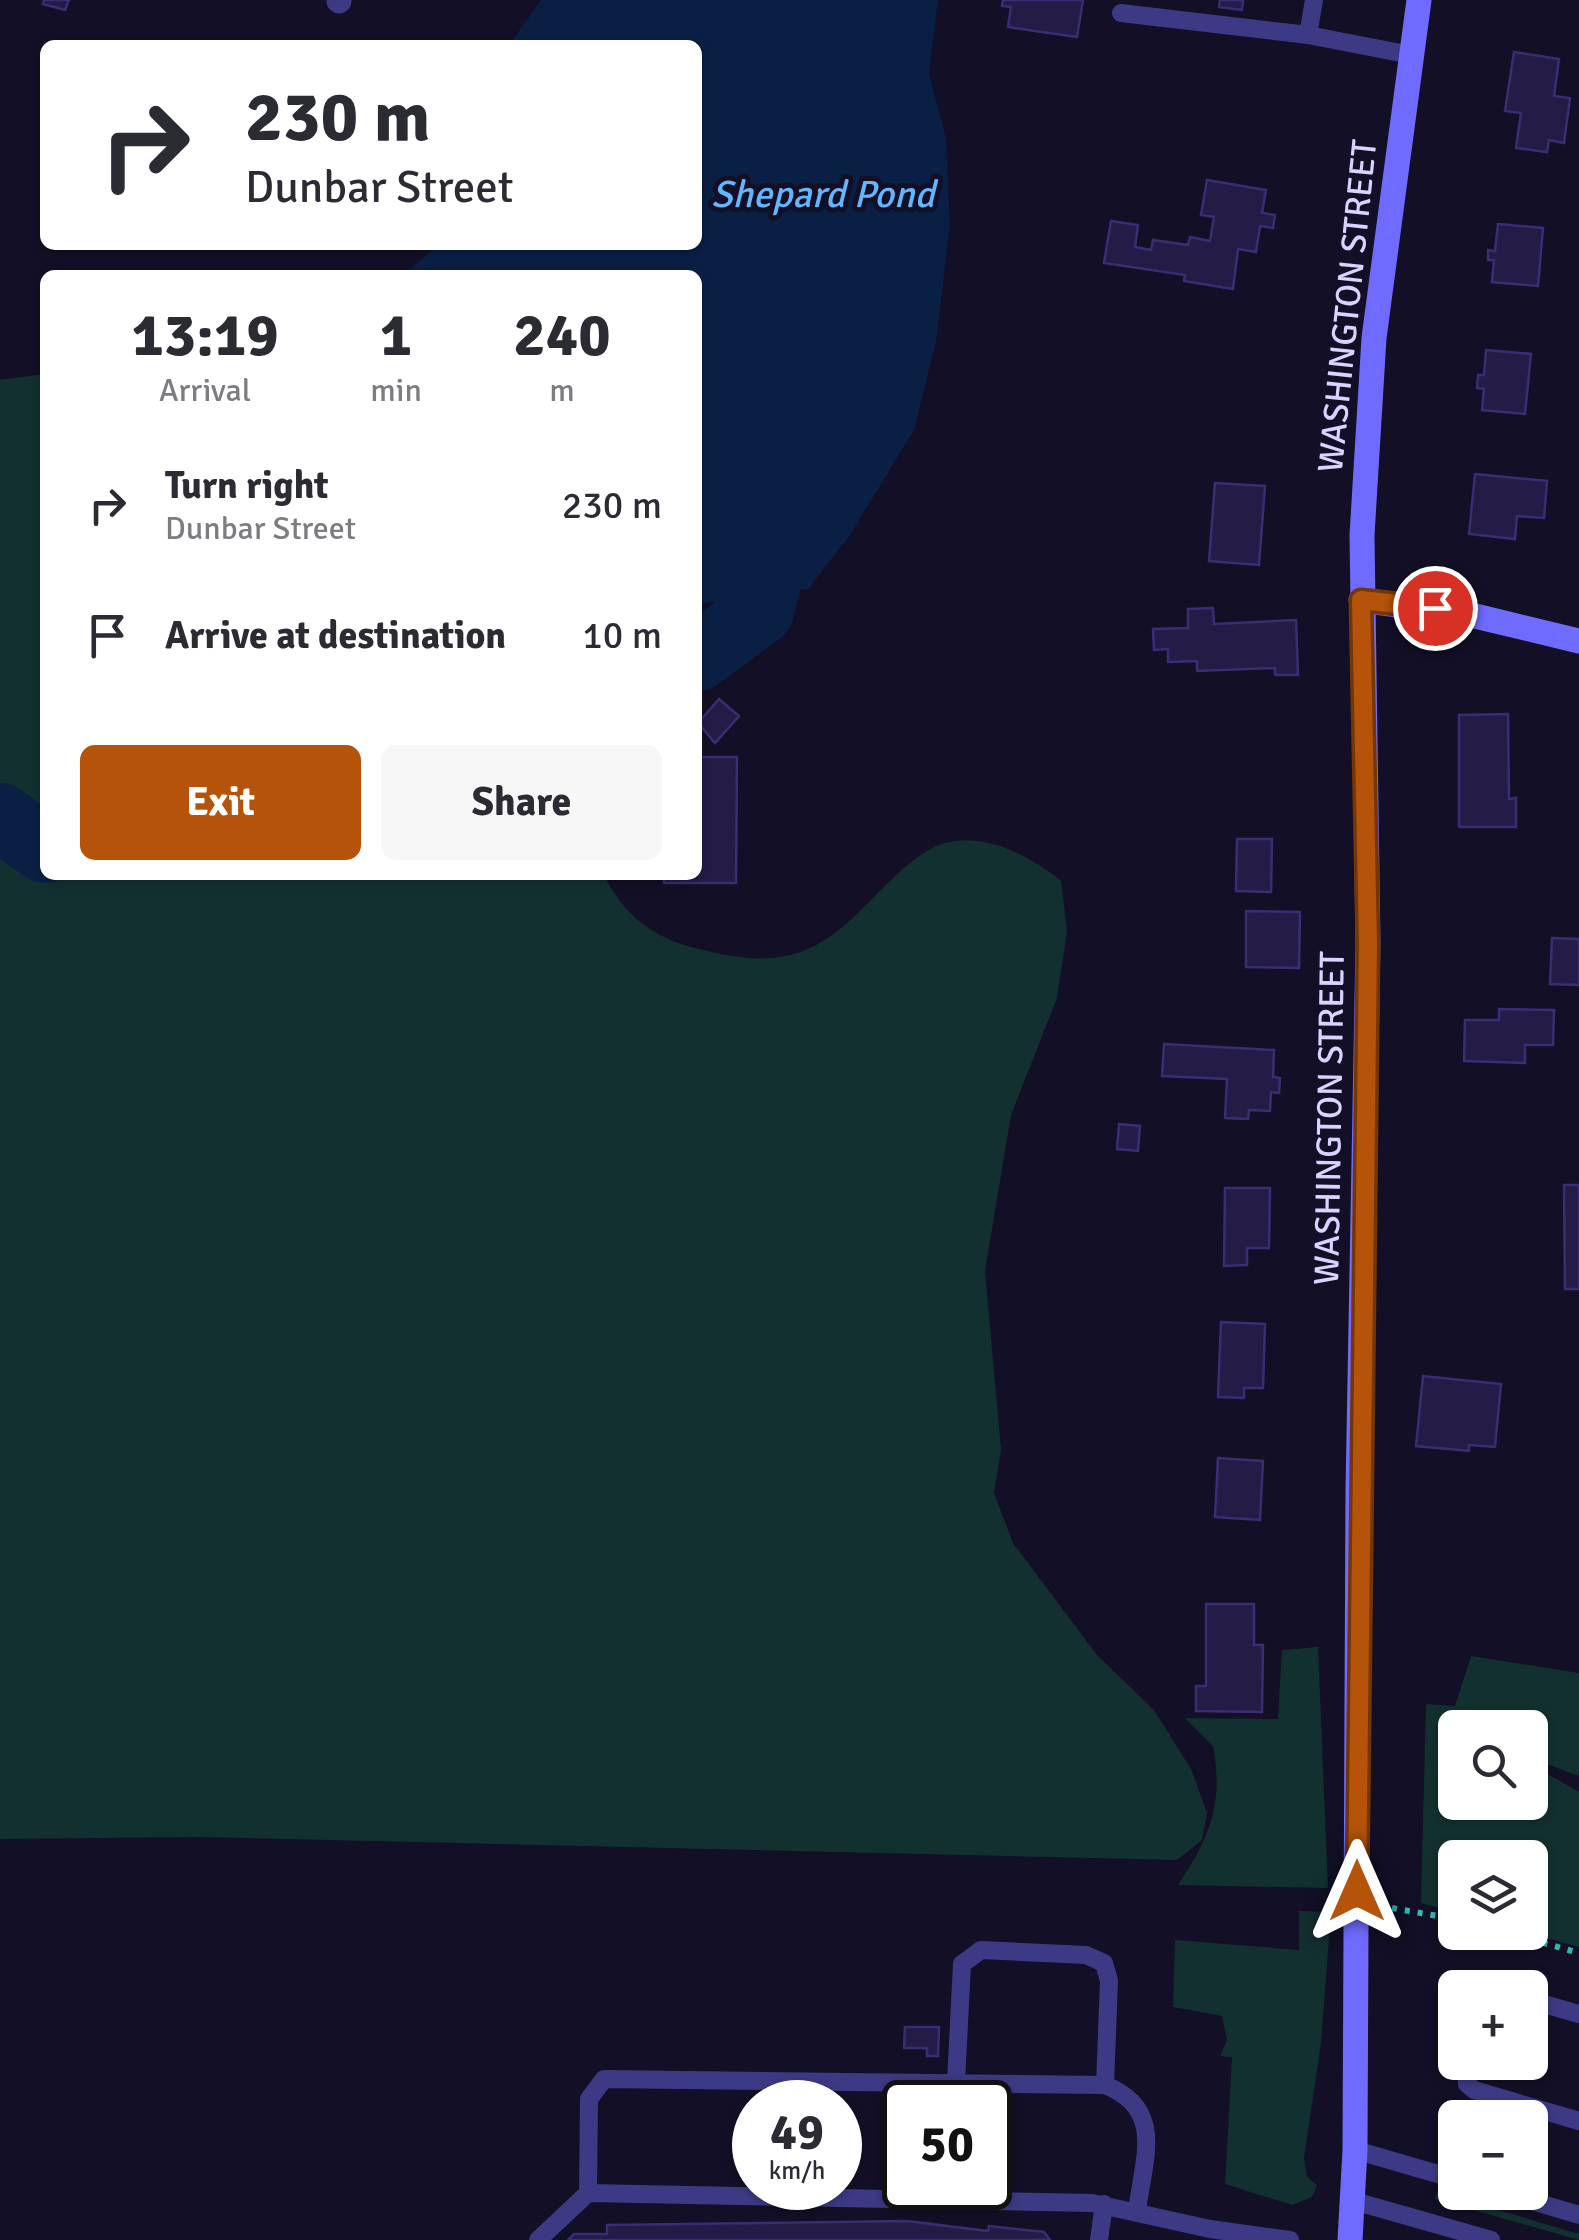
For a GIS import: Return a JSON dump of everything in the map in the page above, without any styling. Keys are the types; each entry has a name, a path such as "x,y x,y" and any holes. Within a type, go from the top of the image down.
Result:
{"main road":[{"name":"WASHINGTON STREET","path":"1350,2240 1356,2150 1358,1489 1368,944 1361,600 1374,338 1419,0"},
{"path":"1361,600 1471,615 1579,641"}],"lane":[{"path":"1308,35 1314,0"},
{"path":"1121,13 1308,35 1411,56"},
{"path":"956,2080 962,1964 981,1950 1086,1954 1104,1963 1109,1981 1105,2084"},
{"path":"1548,2005 1579,2014"},
{"path":"588,2193 589,2099 604,2080 882,2082"},
{"path":"1466,2080 1474,2090 1579,2122"},
{"path":"1012,2083 1105,2084 1137,2104 1146,2124 1137,2212"},
{"path":"1356,2150 1438,2174"},
{"path":"538,2240 588,2193 1104,2204 1209,2234 1290,2240"},
{"path":"1354,2201 1491,2240"},
{"path":"1099,2240 1104,2204"},
{"path":"1548,2206 1579,2215"}],"path":[{"path":"1392,1908 1438,1915"},
{"path":"1548,1944 1579,1953"}],"green space":[{"path":"40,375 40,880 607,880 630,913 653,931 680,944 748,958 788,956 819,943 852,919 911,863 944,843 961,840 997,845 1032,861 1061,881 1067,931 1057,998 1011,1115 985,1271 1001,1449 994,1493 1013,1543 1097,1655 1154,1710 1191,1769 1207,1813 1202,1840 1177,1860 200,1837 0,1839 0,380"},
{"path":"1318,1647 1328,1888 1178,1885 1206,1836 1217,1785 1213,1746 1185,1718 1278,1719 1282,1650"},
{"path":"1471,1656 1579,1673 1579,1776 1548,1765 1548,1710 1438,1710 1438,1820 1548,1820 1548,1774 1579,1792 1579,1947 1548,1938 1548,1840 1438,1840 1438,1908 1421,1903 1426,1704 1455,1706"},
{"path":"1299,1911 1331,1912 1321,2043 1304,2158 1307,2177 1317,2185 1312,2197 1292,2205 1225,2184 1232,2057 1220,2056 1227,2040 1222,2016 1173,2007 1175,1940 1299,1950"},
{"path":"1474,2210 1498,2210 1579,2234 1579,2240"}],"water":[{"name":"Shepard Pond","path":"541,0 938,0 929,73 946,139 950,225 936,341 914,430 850,535 808,589 702,603 702,270 409,270 432,250 702,250 702,40 513,40"}],"building":[{"path":"44,0 69,0 65,10 43,4"},
{"path":"1003,0 1083,0 1077,37 1008,27 1011,7 1002,6"},
{"path":"1220,0 1243,0 1242,10 1219,7"},
{"path":"1514,52 1559,59 1554,96 1570,98 1564,143 1549,140 1547,152 1516,148 1521,113 1505,111"},
{"path":"1207,180 1266,190 1262,213 1275,215 1273,228 1260,226 1256,252 1238,249 1233,289 1184,281 1185,275 1104,263 1111,221 1138,225 1135,247 1151,250 1153,240 1188,245 1190,237 1210,241 1214,217 1201,215"},
{"path":"1498,224 1543,228 1538,286 1492,282 1494,260 1488,260 1488,250 1495,251"},
{"path":"1486,350 1531,354 1525,414 1482,410 1484,389 1477,388 1478,375 1484,375"},
{"path":"1475,474 1547,481 1544,518 1517,516 1515,539 1469,534"},
{"path":"1215,483 1265,486 1259,565 1209,561"},
{"path":"1213,608 1214,624 1296,620 1298,675 1275,675 1275,668 1197,671 1197,661 1168,662 1168,649 1154,650 1153,629 1188,628 1188,609"},
{"path":"719,699 739,716 715,743 702,728 702,718"},
{"path":"1508,714 1509,799 1516,798 1516,827 1459,827 1459,715"},
{"path":"702,757 737,757 736,883 664,883 702,880"},
{"path":"1237,839 1272,839 1271,892 1236,891"},
{"path":"1246,911 1300,912 1299,968 1246,967"},
{"path":"1552,938 1579,939 1579,985 1550,984"},
{"path":"1499,1009 1554,1010 1553,1045 1525,1045 1525,1063 1464,1061 1465,1020 1499,1020"},
{"path":"1164,1044 1274,1050 1273,1077 1280,1078 1279,1093 1271,1092 1270,1111 1249,1110 1248,1119 1225,1118 1227,1079 1162,1076"},
{"path":"1119,1124 1140,1126 1138,1151 1117,1149"},
{"path":"1564,1185 1579,1185 1579,1289 1565,1289"},
{"path":"1225,1188 1270,1188 1269,1248 1247,1248 1247,1265 1224,1266"},
{"path":"1221,1322 1265,1324 1263,1388 1244,1388 1244,1398 1218,1397"},
{"path":"1423,1376 1501,1384 1495,1447 1469,1445 1469,1451 1416,1446"},
{"path":"1218,1458 1263,1461 1260,1520 1215,1517"},
{"path":"1206,1604 1254,1604 1254,1645 1263,1645 1262,1712 1196,1711 1196,1686 1206,1686"},
{"path":"905,2027 939,2027 938,2056 927,2056 927,2048 904,2048"},
{"path":"907,2221 988,2231 989,2226 1044,2232 1050,2240 568,2240 574,2234 607,2234 607,2225"}],"waterway":[{"path":"702,654 760,611 786,507"},
{"path":"0,817 40,845"}],"route":[{"path":"1357,1891 1356,1661 1368,944 1361,600 1435,608"}]}
